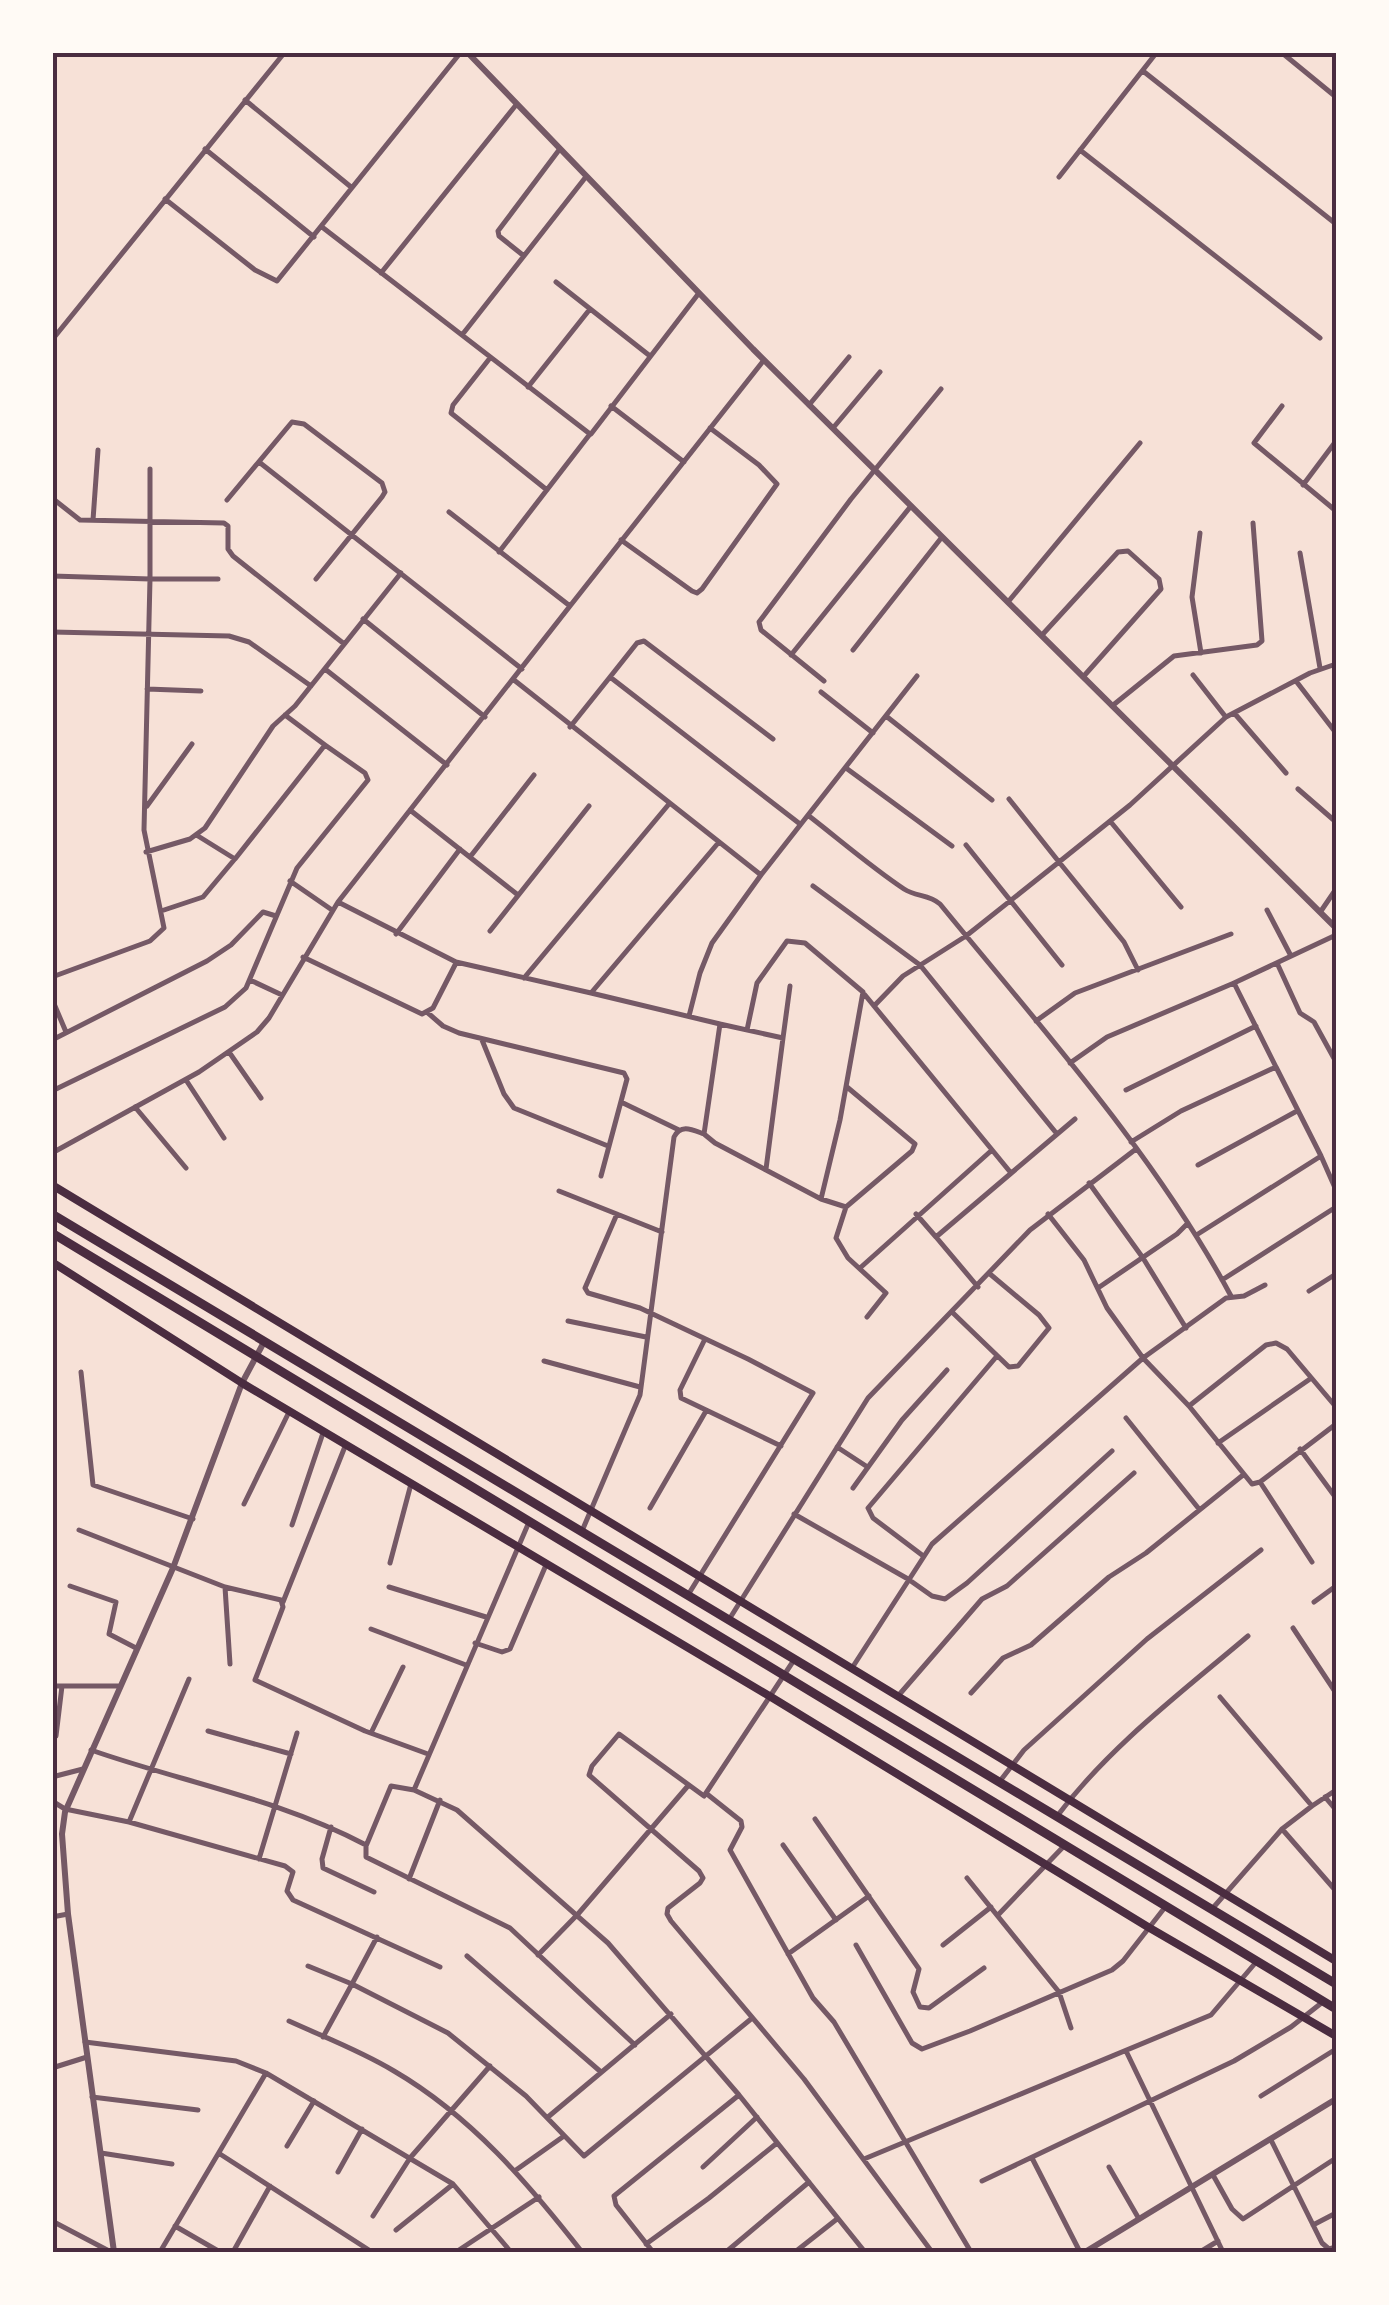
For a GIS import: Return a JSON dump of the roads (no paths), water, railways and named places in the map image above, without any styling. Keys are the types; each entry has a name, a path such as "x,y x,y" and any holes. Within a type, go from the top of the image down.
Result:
{"main road":[{"path":"52,1185 1336,1962"},
{"path":"52,1214 1336,1984"},
{"path":"52,1233 1336,2009"},
{"path":"52,1262 242,1384 770,1697 1148,1928 1336,2036"}],"street":[{"path":"52,340 285,52"},
{"path":"165,199 274,281 285,273 464,52 764,360 1336,931 1234,984 1107,1038 1070,1063"},
{"path":"1059,177 1157,52"},
{"path":"1281,52 1336,97"},
{"path":"1142,71 1336,224"},
{"path":"245,100 352,188"},
{"path":"381,273 516,105"},
{"path":"205,149 314,236"},
{"path":"524,256 498,231 559,150"},
{"path":"1080,150 1320,338"},
{"path":"462,335 586,178"},
{"path":"322,227 590,434"},
{"path":"556,282 650,356"},
{"path":"500,552 698,293"},
{"path":"528,386 590,309"},
{"path":"809,404 849,356"},
{"path":"490,358 451,412 547,490"},
{"path":"52,1153 186,1080 261,1029 338,902 764,360"},
{"path":"833,428 880,372"},
{"path":"824,681 758,628 759,622 941,388"},
{"path":"611,406 684,462"},
{"path":"1282,406 1254,443 1336,510"},
{"path":"227,500 292,422 299,422 382,483 382,497 316,579"},
{"path":"621,540 692,591 702,589 777,484 759,465 710,428"},
{"path":"1303,484 1336,441"},
{"path":"1008,602 1140,442"},
{"path":"93,520 98,450"},
{"path":"259,462 522,669"},
{"path":"52,977 158,937 164,928 146,852 150,469"},
{"path":"52,498 76,519 224,523 230,552 344,643"},
{"path":"791,656 912,506"},
{"path":"449,512 570,606"},
{"path":"1112,706 1169,659 1257,646 1262,641 1253,523"},
{"path":"1200,533 1192,583 1201,652"},
{"path":"853,650 942,536"},
{"path":"1042,635 1118,552 1128,551 1160,579 1161,589 1083,677"},
{"path":"1300,553 1320,669"},
{"path":"146,852 198,836 267,733 311,686 401,573"},
{"path":"52,576 218,579"},
{"path":"364,619 485,718"},
{"path":"52,632 210,634 239,638 311,686"},
{"path":"570,727 637,643 644,640 772,739"},
{"path":"874,1006 903,976 966,936 1110,821 1226,717 1336,664"},
{"path":"325,669 447,765"},
{"path":"689,1016 706,956 761,875 918,676"},
{"path":"1193,676 1226,717"},
{"path":"610,677 800,824"},
{"path":"514,680 761,875"},
{"path":"1296,681 1336,733"},
{"path":"147,690 202,691"},
{"path":"822,692 872,733"},
{"path":"1234,713 1286,773"},
{"path":"52,1091 225,1008 250,980 290,881 305,856 368,780 366,774 285,715"},
{"path":"886,716 992,800"},
{"path":"145,808 192,744"},
{"path":"161,911 203,897 325,745"},
{"path":"846,768 952,846"},
{"path":"470,857 534,774"},
{"path":"1298,789 1336,822"},
{"path":"1009,800 1124,942 1138,970"},
{"path":"524,978 669,804"},
{"path":"490,930 589,806"},
{"path":"410,810 518,895"},
{"path":"809,816 910,893 932,897 1131,1142 1198,1234 1205,1254 1231,1296"},
{"path":"1110,821 1181,907"},
{"path":"198,836 234,859"},
{"path":"590,994 720,842"},
{"path":"966,844 1062,964"},
{"path":"396,934 460,849"},
{"path":"290,881 332,910"},
{"path":"814,886 920,965 1057,1134"},
{"path":"1320,911 1336,889"},
{"path":"338,902 456,962 783,1038"},
{"path":"1267,910 1291,956"},
{"path":"52,1040 207,961 231,945 263,912 276,917"},
{"path":"1036,1021 1074,993 1231,934"},
{"path":"747,1030 756,983 781,947 793,940 805,943 851,979 1011,1173"},
{"path":"303,957 428,1014 452,1030 620,1071 627,1079 601,1176"},
{"path":"428,1014 456,962"},
{"path":"1277,962 1300,1013 1314,1022 1336,1062"},
{"path":"250,980 282,995"},
{"path":"1234,984 1336,1190"},
{"path":"766,1169 790,986"},
{"path":"820,1199 864,995"},
{"path":"52,999 66,1032"},
{"path":"704,1134 720,1024"},
{"path":"1126,1090 1256,1026"},
{"path":"482,1040 504,1094 514,1108 609,1147"},
{"path":"229,1052 261,1098"},
{"path":"1131,1142 1181,1111 1276,1067"},
{"path":"186,1080 224,1138"},
{"path":"846,1087 915,1144 912,1151 846,1208 836,1241 886,1293 867,1317"},
{"path":"620,1102 679,1130 704,1134 820,1199 846,1208"},
{"path":"136,1108 186,1168"},
{"path":"1198,1165 1298,1110"},
{"path":"936,1237 1075,1119"},
{"path":"581,1533 638,1404 673,1142 679,1130"},
{"path":"728,1620 868,1398 1030,1230 1136,1149"},
{"path":"860,1268 992,1150"},
{"path":"1198,1234 1321,1156"},
{"path":"1089,1184 1143,1258 1186,1328"},
{"path":"559,1191 662,1232"},
{"path":"1222,1280 1336,1207"},
{"path":"617,1214 586,1291 650,1314 812,1392 688,1595"},
{"path":"916,1214 978,1287"},
{"path":"1048,1214 1084,1260 1112,1316 1143,1358 1189,1406 1252,1484 1260,1482 1336,1424"},
{"path":"1097,1288 1178,1234 1188,1223"},
{"path":"952,1312 1009,1367 1016,1368 1049,1328 1040,1315 990,1274"},
{"path":"1309,1291 1336,1274"},
{"path":"852,1669 922,1555 970,1508 1143,1358 1231,1296 1244,1296 1264,1286"},
{"path":"568,1321 646,1338"},
{"path":"112,2252 68,1914 62,1834 65,1809 174,1568 242,1384 265,1341"},
{"path":"704,1341 679,1394 780,1446"},
{"path":"1189,1406 1272,1343 1287,1349 1336,1407"},
{"path":"922,1555 869,1514 868,1508 997,1356"},
{"path":"544,1361 640,1387"},
{"path":"853,1488 902,1420 947,1370"},
{"path":"81,1372 92,1484 193,1519"},
{"path":"1218,1443 1312,1378"},
{"path":"244,1504 290,1410"},
{"path":"650,1508 706,1411"},
{"path":"1126,1418 1200,1508"},
{"path":"292,1525 324,1431"},
{"path":"346,1444 255,1680 371,1733 428,1754"},
{"path":"837,1446 866,1466"},
{"path":"1300,1449 1336,1498"},
{"path":"794,1514 936,1598 949,1598 1112,1451"},
{"path":"897,1696 982,1599 1007,1586 1134,1472"},
{"path":"970,1693 1003,1658 1031,1645 1109,1577 1243,1475"},
{"path":"1260,1482 1312,1562"},
{"path":"390,1564 410,1484"},
{"path":"414,1790 530,1521"},
{"path":"80,1530 225,1587 283,1602"},
{"path":"999,1783 1012,1764 1146,1639 1261,1550"},
{"path":"475,1643 508,1651 546,1565"},
{"path":"70,1586 116,1602 110,1634 136,1648"},
{"path":"1314,1602 1336,1586"},
{"path":"225,1587 230,1664"},
{"path":"390,1587 486,1617"},
{"path":"1293,1628 1336,1693"},
{"path":"371,1629 466,1665"},
{"path":"1056,1818 1147,1722 1248,1636"},
{"path":"794,1660 707,1794 700,1796 687,1787 625,1737 614,1736 589,1775 699,1870 703,1878 673,1902 667,1914 804,2079 932,2252"},
{"path":"371,1733 404,1667"},
{"path":"129,1822 189,1678"},
{"path":"52,1686 118,1686"},
{"path":"56,1736 62,1686"},
{"path":"1220,1697 1312,1806"},
{"path":"208,1730 291,1754"},
{"path":"259,1859 297,1732"},
{"path":"91,1750 275,1806 331,1827 366,1846"},
{"path":"52,1777 83,1769"},
{"path":"634,2046 504,1924 366,1857 366,1846 392,1786 414,1790 457,1810 578,1914 671,2014 866,2252"},
{"path":"538,1955 687,1787"},
{"path":"1212,1908 1282,1829 1336,1790"},
{"path":"707,1794 741,1822 730,1850 813,1998 834,2022 971,2252"},
{"path":"1325,1797 1336,1810"},
{"path":"409,1879 440,1800"},
{"path":"52,1802 65,1809 129,1822 291,1870 287,1892 293,1900 440,1967"},
{"path":"816,1819 919,1969 913,1992 923,2009 950,1995 984,1968"},
{"path":"331,1827 322,1859 324,1868 374,1892"},
{"path":"1282,1829 1336,1891"},
{"path":"783,1845 836,1920"},
{"path":"998,1914 1065,1845"},
{"path":"967,1878 1059,1992 1071,2028"},
{"path":"788,1954 869,1896"},
{"path":"856,1945 912,2043 920,2048 970,2032 1118,1965 1166,1906"},
{"path":"943,1945 991,1907"},
{"path":"52,1917 68,1914"},
{"path":"323,2037 377,1937"},
{"path":"467,1956 602,2072"},
{"path":"864,2160 1211,2015 1258,1961"},
{"path":"308,1966 433,2024 490,2066 548,2116 580,2154 588,2155 616,2126 751,2019"},
{"path":"982,2181 1234,2061 1305,2018 1324,2001"},
{"path":"548,2116 671,2014"},
{"path":"289,2020 393,2070 449,2110 516,2170 582,2252"},
{"path":"85,2042 236,2061 266,2073 453,2184 511,2252"},
{"path":"1261,2096 1336,2049"},
{"path":"1127,2053 1223,2252"},
{"path":"52,2068 87,2058"},
{"path":"374,2216 410,2158 490,2066"},
{"path":"160,2252 266,2073"},
{"path":"653,2252 616,2205 617,2192 739,2096"},
{"path":"92,2097 198,2110"},
{"path":"1032,2158 1082,2252 1336,2100"},
{"path":"287,2146 314,2101"},
{"path":"704,2166 756,2117"},
{"path":"338,2172 362,2130"},
{"path":"516,2170 564,2136"},
{"path":"1271,2140 1324,2247 1336,2247"},
{"path":"646,2244 777,2143"},
{"path":"98,2153 172,2164"},
{"path":"220,2154 372,2252"},
{"path":"1212,2175 1242,2219 1336,2158"},
{"path":"1108,2167 1139,2219"},
{"path":"726,2252 809,2182"},
{"path":"396,2230 453,2184"},
{"path":"233,2252 270,2186"},
{"path":"456,2252 539,2197"},
{"path":"1313,2225 1336,2213"},
{"path":"795,2252 837,2219"},
{"path":"52,2221 112,2252"},
{"path":"175,2226 220,2252"},
{"path":"1200,2252 1218,2241"}]}
